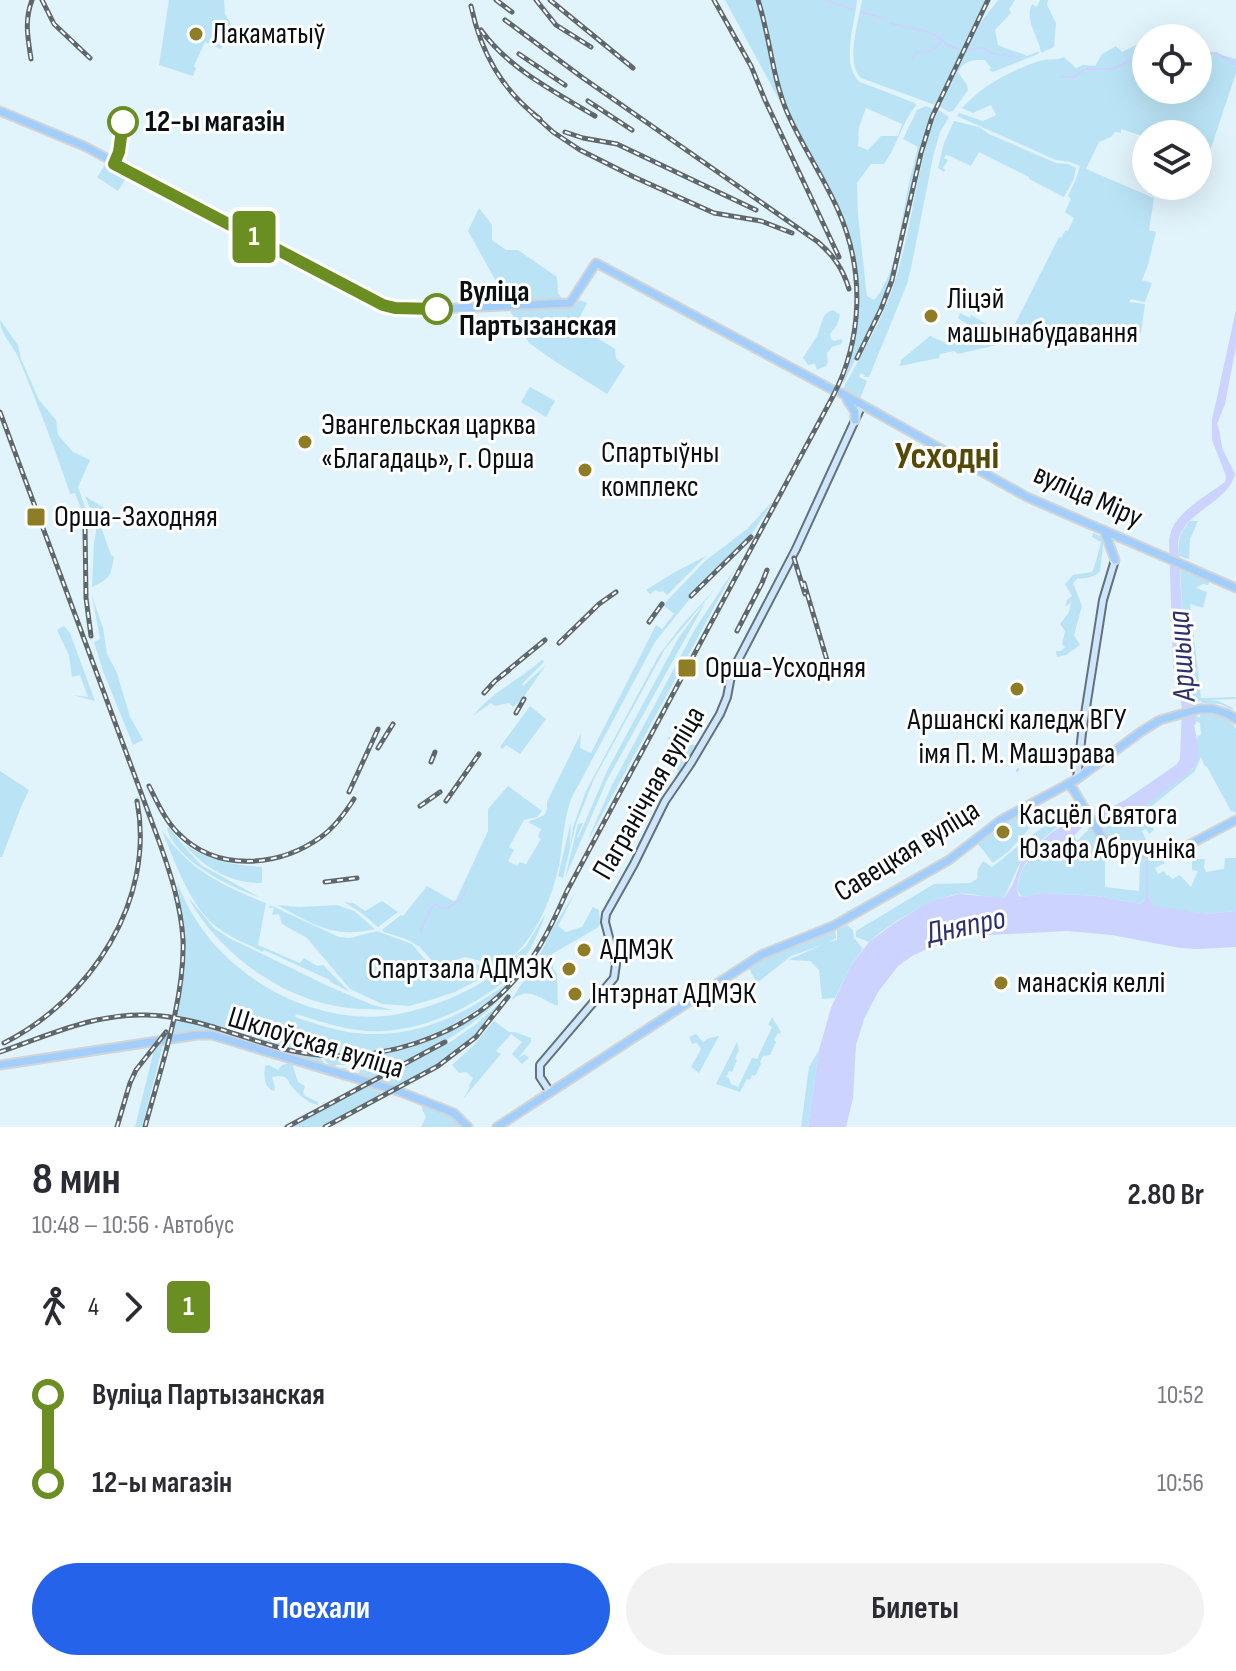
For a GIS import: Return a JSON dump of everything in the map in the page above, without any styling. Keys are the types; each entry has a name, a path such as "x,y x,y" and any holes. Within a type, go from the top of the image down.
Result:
{"main road":[{"name":"вуліца Міру","path":"3,112 84,146 383,305 395,308 570,303 596,263 839,392 1027,497 1236,588"},
{"path":"839,392 854,409 855,420"},
{"name":"Пагранічная вуліца","path":"550,1092 540,1077 540,1065 614,978 616,968 605,922 608,910 667,797 720,714 735,666 796,549 862,405"},
{"path":"1077,779 1103,600 1115,560 1106,531"},
{"name":"Савецкая вуліца","path":"497,1127 761,955 833,926 949,860 1001,820 1077,779 1148,726 1199,709 1221,711 1236,719"},
{"path":"1068,784 1103,839 1129,853 1168,853 1236,818"},
{"name":"Шклоўская вуліца","path":"0,1065 212,1035 398,1091 454,1113 468,1127"}],"shaded area":[{"name":"Лакаматыў","path":"169,0 224,0 225,14 232,26 221,49 205,42 193,76 159,65"},
{"path":"725,0 755,0 784,109"},
{"path":"759,0 857,0 850,44 854,75 860,82 916,105 884,164 871,164 857,183 867,296 874,300 891,267 918,147 903,139 917,110 926,106 933,109 892,276 844,382 855,336 857,312 855,265 850,242 829,187 793,123 783,98","holes":["866,108 902,124 898,136 881,136 868,150 858,146 859,127"]},
{"path":"862,0 987,0 935,105 861,78 856,71 853,52"},
{"path":"998,0 1015,0 1009,9 1011,13 995,30 998,45 1027,56 1039,51 1038,54 993,72 985,60 966,63 958,72 968,90 949,112 939,106 977,27"},
{"path":"1040,0 1048,0 1047,5 1056,23 1054,47 1041,53 1030,16 1032,4 1037,7"},
{"path":"1116,46 1122,52 1132,47 1132,104 1212,104 1212,52 1236,59 1236,73 1212,145 1212,120 1132,120 1132,133 1121,129 1121,133 1115,132 1099,142 1086,169 1132,189 1132,200 1154,200 1149,230 1156,232 1142,280 1152,283 1145,302 1131,299 1129,302 1145,304 1141,333 1072,324 1022,339 958,354 954,351 940,354 939,358 900,366 901,360 930,336 949,344 956,332 964,331 967,324 958,318 960,313 970,318 971,315 999,331 1014,326 1059,237 1068,231 1074,218 1065,212 1080,166 1056,160 957,116 959,113 983,121 996,115 991,105 973,113 962,108 998,80 1039,61 1064,57 1076,68 1095,66 1102,54"},
{"path":"937,109 949,117 940,132 933,157 907,284 869,377 861,373 859,377 867,381 860,399 844,393 847,391 843,389 877,325 894,284"},
{"path":"954,121 979,127 1056,163 1076,168 1064,197 979,152 971,166 946,155 944,158 948,160 944,172 938,168"},
{"path":"106,163 128,175 118,191 97,177"},
{"path":"479,208 492,225 492,240 506,250 518,250 557,277 558,293 563,300 507,301 468,231"},
{"path":"579,300 587,303 576,325 615,349 616,359 625,366 607,394 529,343 509,309 571,305"},
{"path":"833,310 840,315 830,334 831,339 843,341 832,347 827,353 826,366 817,370 815,364 808,365 803,358 817,336 824,316"},
{"path":"0,320 18,345 39,400 56,420 58,435 73,452 90,460 78,487 90,521 88,527 75,493 70,494 17,354 2,330"},
{"path":"530,387 555,401 546,417 521,402"},
{"path":"85,496 112,513 102,530 114,557 112,569 106,579 92,587 97,526"},
{"path":"771,503 750,537 705,580 655,642 571,799 552,889 537,925 523,945 496,970 481,961 465,957 442,965 433,962 420,947 406,939 384,932 382,930 403,916 427,886 456,900 488,831 488,809 508,786 542,811 537,817 524,820 509,847 514,850 508,861 517,866 520,862 526,864 541,839 538,837 541,829 528,822 545,814 547,802 581,733 580,748 591,753 656,625 662,629 674,614 663,605 705,561 747,529"},
{"path":"1190,521 1198,521 1190,539 1189,559 1179,556 1179,545 1181,533"},
{"path":"1093,533 1104,538 1100,571 1090,577 1078,578 1073,583 1082,606 1074,635 1080,645 1057,657 1056,651 1065,647 1062,644 1065,631 1060,624 1069,612 1071,602 1065,607 1072,596 1065,584 1073,575 1092,572 1101,542 1092,537"},
{"path":"706,556 667,595 655,590 650,594 646,590 675,572"},
{"path":"737,565 589,837 612,785 695,629"},
{"path":"1180,567 1190,575 1192,572 1210,580 1208,585 1196,588 1207,592 1203,608 1190,604 1201,698 1236,697 1209,700 1218,701 1233,710 1220,704 1191,702 1185,663"},
{"path":"716,588 665,649 594,779 576,824 563,878 558,876 571,821 570,847 573,827 586,791 659,655"},
{"path":"92,596 103,628 107,654 117,673 130,717 143,740 133,745 94,642 100,639"},
{"path":"706,601 607,780 565,878 578,824 583,823 578,838 607,771 679,637"},
{"path":"64,626 70,633 95,701 73,695 88,697 80,675 72,677 69,655 57,630"},
{"path":"542,660 544,662 523,686 546,665 513,707 509,703 495,706 491,703 473,716 489,700"},
{"path":"530,706 546,719 520,754 506,745 503,749 500,747"},
{"path":"1201,714 1216,715 1236,729 1236,812 1231,811 1201,757 1195,771 1144,810 1154,830 1149,834 1146,829 1142,831 1148,844 1147,850 1117,845 1096,822 1129,825 1134,833 1136,822 1141,812 1148,804 1193,769 1196,739 1201,735 1200,723 1194,721 1193,716 1199,718"},
{"path":"668,737 680,740 679,745 688,748 698,745 677,777 679,761 674,757 677,753"},
{"path":"0,771 29,790 2,857 0,857"},
{"path":"1081,812 1083,819 1056,828 1028,852 1004,898 965,894 948,896 911,912 869,942 856,937 856,931 934,884 970,883 977,879 983,861 992,867 1045,826"},
{"path":"1030,813 1035,822 1009,851 993,863 978,844 1008,820"},
{"path":"1089,825 1105,850 1105,887 1139,891 1143,855 1149,854 1163,860 1165,863 1155,868 1158,874 1164,871 1172,879 1180,875 1191,887 1198,871 1192,870 1192,859 1205,859 1206,872 1224,869 1225,858 1236,858 1236,911 1208,914 1153,907 1148,895 1147,859 1145,900 1141,904 1097,896 1042,893 1022,897 1018,885 1023,868 1029,861 1074,835 1077,841"},
{"path":"169,827 201,865 259,897 219,880 193,862 173,841 167,829"},
{"path":"161,829 183,855 207,875 266,903 258,945 300,963 304,958 317,966 323,965 350,992 218,928 191,895"},
{"path":"185,845 222,861 262,867 262,883 219,873"},
{"path":"178,885 198,923 215,946 236,966 286,997 314,1008 342,1015 371,1017 399,1014 449,999 495,974 503,983 453,1013 396,1030 357,1030 296,1014 295,1017 325,1027 366,1034 409,1031 451,1017 507,983 509,985 459,1021 406,1045 379,1052 320,1054 274,1045 177,1015 184,950"},
{"path":"576,891 558,926 566,932 582,927 593,907 599,910 600,924 552,954 553,969 557,974 558,1006 528,994 522,994 510,1002 537,960"},
{"path":"188,897 214,928 229,938 328,986 392,1010 331,1005 309,999 267,979 214,934"},
{"path":"382,901 398,912 378,927 344,902 353,903 365,911"},
{"path":"270,905 339,937 350,938 377,931 412,944 427,962 438,968 468,961 493,972 434,999 409,1006 382,1004 350,989 307,938 282,924 279,914 272,915 274,908 269,908"},
{"path":"277,905 337,905 354,911 375,929 335,931 313,924"},
{"path":"546,913 525,958 504,981 497,972 526,946"},
{"path":"847,925 863,949 835,998 822,999 819,970 810,961 788,960 822,945 791,956 757,983 748,967 835,929 836,938 829,942 837,940 837,930"},
{"path":"510,987 482,1016 426,1052 370,1081 337,1070 346,1068 347,1072 359,1073 361,1068 358,1065 336,1065 333,1069 324,1059 380,1054 426,1042 468,1019"},
{"path":"506,998 476,1035 436,1066 395,1088 376,1082 452,1041"},
{"path":"772,1017 781,1032 774,1040 776,1042 770,1055 763,1056 755,1076 747,1079 740,1092 716,1084 737,1042 737,1060 726,1077 738,1087 752,1058 757,1059 772,1027 768,1025"},
{"path":"176,1019 285,1049 323,1056 321,1059 328,1068 225,1033 210,1031 170,1038"},
{"path":"494,1021 509,1032 531,1038 518,1058 525,1054 529,1058 522,1064 512,1054 522,1042 511,1034 496,1051 501,1054 463,1099 473,1078 466,1072 459,1073 452,1065"},
{"path":"696,1034 703,1042 719,1036 699,1073 691,1067 701,1049 697,1043 692,1044 689,1037"},
{"path":"163,1045 142,1127 135,1127 154,1050"},
{"path":"819,1050 808,1127 801,1127 809,1067"},
{"path":"292,1063 298,1082 305,1086 303,1093 318,1105 302,1097 284,1077 272,1077 274,1091 266,1084 265,1066 278,1070 282,1065"},
{"path":"366,1087 381,1092 380,1095 320,1127 292,1127"},
{"path":"407,1098 449,1114 463,1127 421,1127 426,1117 422,1106"}],"water":[{"path":"1236,310 1236,346 1225,404 1217,424 1223,450 1235,474 1224,492 1188,523 1178,542 1185,663 1196,724 1196,763 1182,779 1140,812 1134,834 1129,825 1102,820 1086,824 1063,843 1032,856 1022,870 1017,887 1022,897 1042,893 1097,896 1141,904 1145,900 1145,860 1148,859 1148,895 1153,906 1208,914 1236,911 1236,947 1180,948 1112,935 1067,931 971,936 931,947 898,966 878,992 864,1019 856,1045 853,1098 846,1127 808,1127 819,1050 831,1008 850,967 869,942 922,906 939,899 960,894 1004,898 1023,858 1051,833 1125,800 1180,760 1182,707 1173,665 1169,540 1182,514 1225,482 1226,476 1212,440 1212,420"}],"waterway":[{"path":"826,0 854,10"},
{"path":"861,12 882,18"},
{"path":"891,23 929,33 959,49"},
{"path":"912,58 918,52 932,50 943,40"},
{"path":"969,49 983,48 993,54 1018,57"},
{"path":"1212,53 1236,64"},
{"path":"1062,77 1074,77 1086,69 1113,69 1132,61"},
{"path":"420,932 431,908 436,904 441,908 449,907 463,898 466,889"}],"railway":[{"path":"31,59 27,22 32,0"},
{"path":"42,0 54,24 90,58"},
{"path":"496,0 512,12"},
{"path":"536,0 556,25 591,47"},
{"path":"550,0 633,68"},
{"path":"714,0 751,66 839,257"},
{"path":"0,1052 90,1022 127,1015 165,1016 203,1024 293,1051 324,1055 386,1051 446,1031 473,1016 527,966 832,398 850,353 857,305 853,257 847,233 832,197 787,112 758,0"},
{"path":"857,358 892,280 932,117 988,0"},
{"path":"471,6 487,55 495,69 515,96 540,119"},
{"path":"505,20 818,242 837,263 849,289"},
{"path":"481,30 519,68 595,116"},
{"path":"519,54 565,85"},
{"path":"588,101 632,130"},
{"path":"533,114 580,150 634,177 714,213 761,221 792,233"},
{"path":"565,132 617,144 756,210"},
{"path":"0,412 160,844 178,903 183,940 180,986 145,1127"},
{"path":"85,528 86,598 91,636"},
{"path":"691,596 751,537"},
{"path":"794,558 805,594"},
{"path":"737,631 767,570"},
{"path":"804,583 829,667"},
{"path":"559,643 616,592"},
{"path":"649,622 662,604"},
{"path":"501,676 545,640"},
{"path":"484,693 509,670"},
{"path":"516,713 524,699"},
{"path":"378,748 393,724"},
{"path":"349,792 378,729"},
{"path":"431,762 435,752"},
{"path":"446,801 479,754"},
{"path":"149,786 178,833 194,846 229,860 268,859 304,847 331,829 354,799"},
{"path":"420,806 440,792"},
{"path":"4,1043 64,1001 110,943 126,909 136,874 140,838 137,801"},
{"path":"325,882 357,878"},
{"path":"325,1127 438,1066 476,1037 508,997"},
{"path":"117,1127 136,1070 166,1032"},
{"path":"287,1127 445,1042"}],"bus line":[{"name":"1","path":"123,122 114,164 383,305 437,309"}],"place":[{"name":"Лакаматыў","path":"196,34"},
{"name":"12-ы магазін","path":"123,122"},
{"name":"Вуліца Партызанская","path":"437,309"},
{"name":"Ліцэй машынабудавання","path":"931,316"},
{"name":"Эвангельская царква «Благадаць», г. Орша","path":"305,442"},
{"name":"Спартыўны комплекс","path":"585,470"},
{"name":"Орша-Заходняя","path":"36,517"},
{"name":"Орша-Усходняя","path":"687,668"},
{"name":"Аршанскі каледж ВГУ імя П. М. Машэрава","path":"1017,689"},
{"name":"Касцёл Святога Юзафа Абручніка","path":"1003,832"},
{"name":"АДМЭК","path":"584,950"},
{"name":"Спартзала АДМЭК","path":"569,969"},
{"name":"манаскія келлі","path":"1001,983"},
{"name":"Інтэрнат АДМЭК","path":"575,994"}],"district":[{"name":"Усходні","path":"947,456"}],"water label":[{"name":"Аршыца","path":"1182,656"},
{"name":"Дняпро","path":"966,926"}]}
